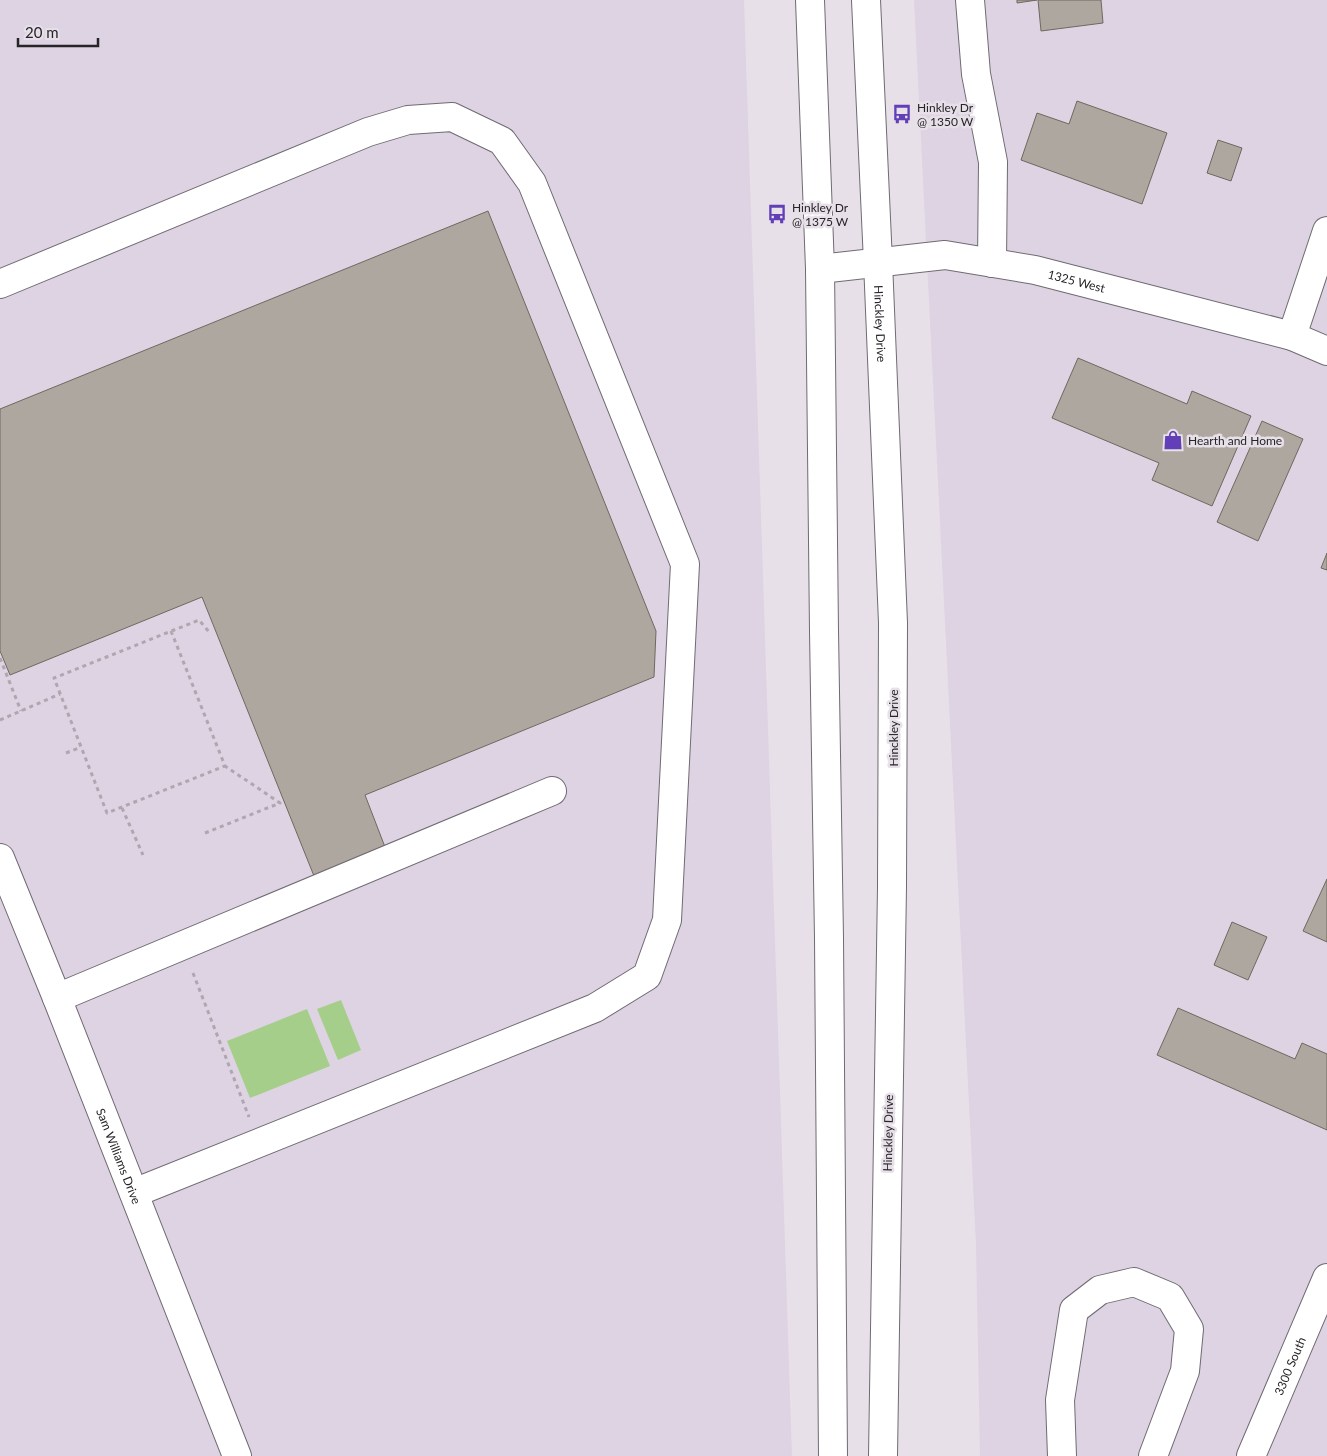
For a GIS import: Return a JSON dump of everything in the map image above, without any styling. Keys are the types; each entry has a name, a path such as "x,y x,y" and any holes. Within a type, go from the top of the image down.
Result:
{"main road":[{"path":"810,0 820,269 829,948 833,1456"},
{"name":"Hinckley Drive","path":"866,0 893,624 892,877 883,1456"},
{"path":"970,0 976,74 993,162 992,263"},
{"path":"0,284 368,132 408,120 452,117 502,141 532,182 685,564 667,920 646,976 595,1008 134,1193"},
{"path":"1292,336 1327,231"},
{"name":"1325 West","path":"820,269 945,255 1034,270 1292,336 1327,351"},
{"path":"57,998 552,791"},
{"name":"Sam Williams Drive","path":"0,858 237,1456"},
{"name":"3300 South","path":"1251,1456 1327,1278"},
{"path":"1062,1456 1060,1400 1074,1310 1100,1290 1134,1282 1170,1297 1189,1329 1185,1371 1153,1456"}],"path":[{"path":"210,632 199,620 54,678 107,813 225,766"},
{"path":"171,631 225,766 280,802 205,833"},
{"path":"0,658 21,711"},
{"path":"0,720 60,694"},
{"path":"66,754 81,747"},
{"path":"122,808 143,855"},
{"path":"193,973 260,1143"}],"shaded area":[{"path":"0,0 744,0 792,1456 0,1456"},
{"path":"914,0 1327,0 1327,1456 980,1456 976,1245"}],"green space":[{"path":"341,1000 361,1050 338,1060 317,1009"},
{"path":"307,1009 330,1066 250,1098 227,1041"}],"building":[{"path":"1017,0 1037,0 1017,3"},
{"path":"1038,0 1101,0 1103,23 1041,31"},
{"path":"1077,101 1167,133 1142,204 1021,160 1037,113 1069,124"},
{"path":"1218,140 1242,148 1231,181 1207,173"},
{"path":"488,211 656,631 654,677 365,795 385,847 314,876 202,597 10,675 0,651 0,409"},
{"name":"Hearth and Home","path":"1078,358 1187,404 1192,391 1251,416 1212,506 1152,480 1159,463 1052,418"},
{"path":"1262,421 1303,439 1258,541 1217,522"},
{"path":"1327,553 1327,570 1321,568"},
{"path":"1327,879 1327,942 1303,931"},
{"path":"1232,922 1267,937 1248,980 1214,965"},
{"path":"1178,1008 1295,1059 1302,1043 1327,1054 1327,1130 1157,1055"}],"place":[{"name":"Hinkley Dr @ 1350 W","path":"902,114"},
{"name":"Hinkley Dr @ 1375 W","path":"777,214"},
{"name":"Hearth and Home","path":"1173,440"}]}
